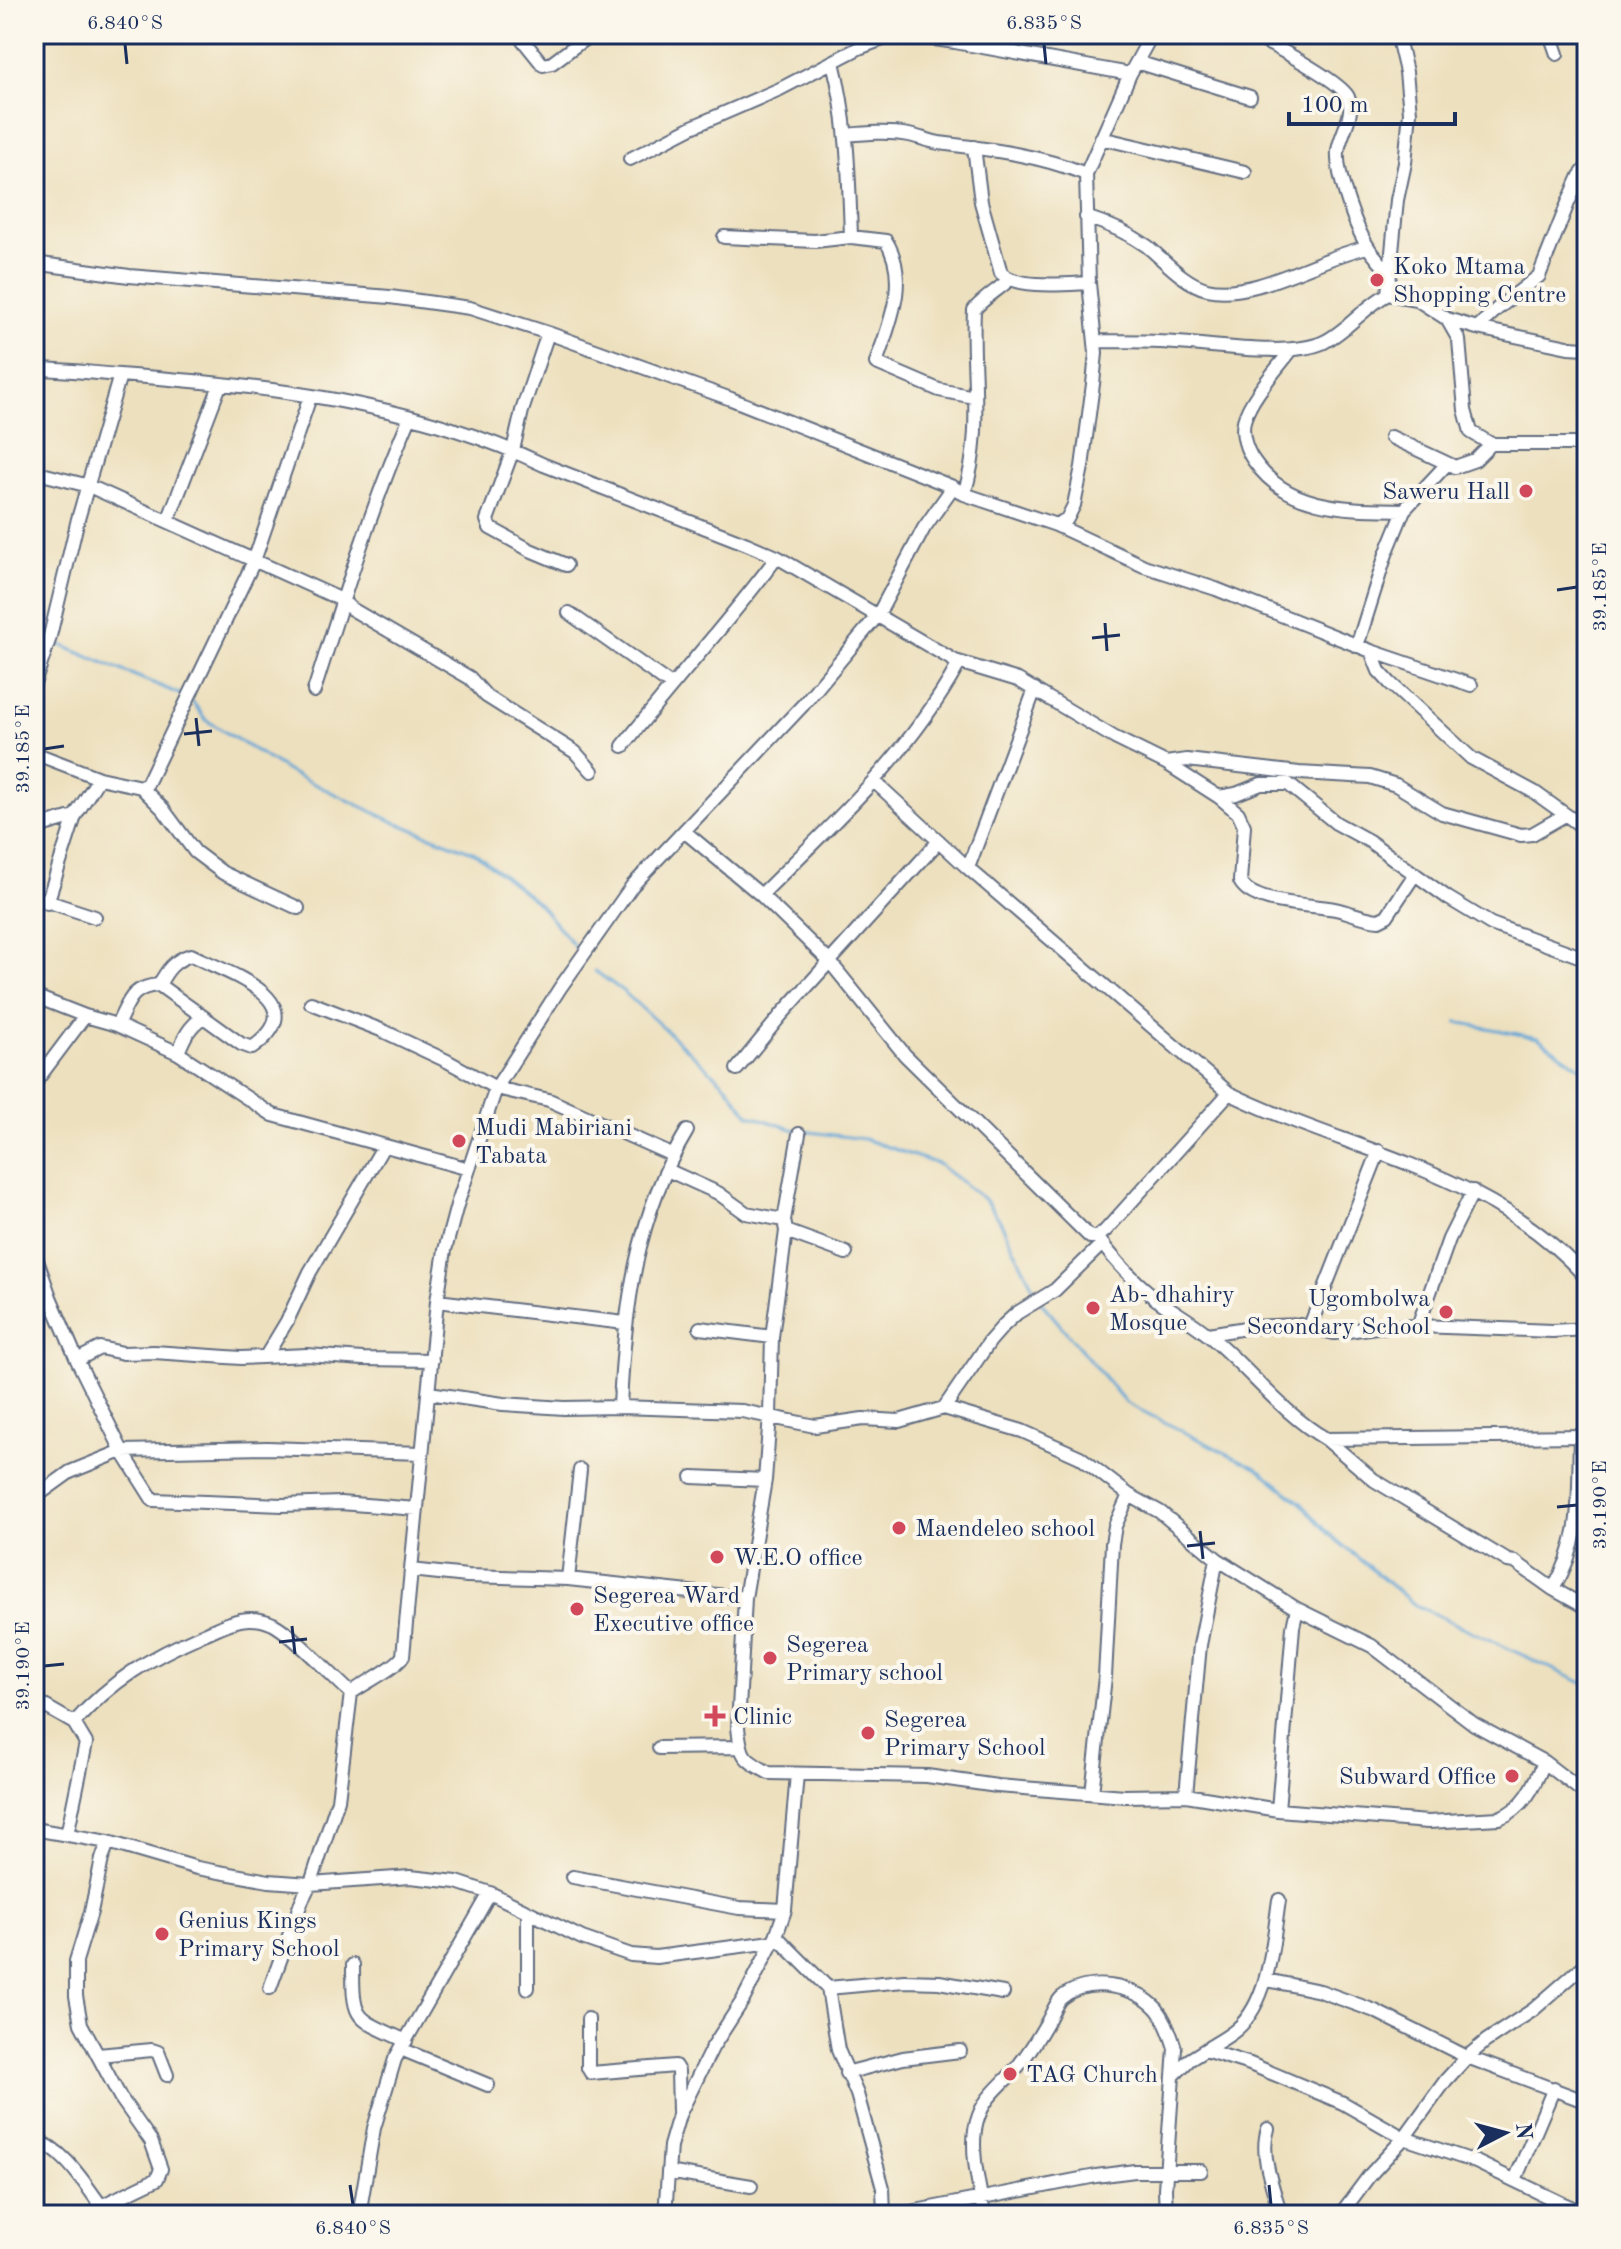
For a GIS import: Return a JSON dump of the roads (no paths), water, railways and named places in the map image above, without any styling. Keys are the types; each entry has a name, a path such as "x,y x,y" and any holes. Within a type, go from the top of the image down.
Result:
{"street":[{"path":"518,34 543,65 552,63 591,34"},
{"path":"630,159 881,39 907,34 1130,74"},
{"path":"1056,525 1067,519 1076,499 1093,384 1095,341 1089,283 1086,174 1130,74 1152,34"},
{"path":"1251,34 1270,38 1347,94 1351,107 1338,154 1347,194 1368,247 1390,273"},
{"path":"1388,294 1410,112 1406,72 1397,34"},
{"path":"1550,34 1557,54"},
{"path":"833,62 842,94 851,237"},
{"path":"1137,62 1250,97"},
{"path":"846,135 907,135 1056,162 1086,174"},
{"path":"1101,138 1245,172"},
{"path":"974,147 974,165 986,223 1001,273 1009,280 1034,283 1089,283"},
{"path":"1477,328 1539,276 1574,189 1587,167"},
{"path":"1086,217 1115,226 1132,236 1188,279 1207,289 1244,288 1313,266 1347,251 1368,247"},
{"path":"724,237 815,241 851,237 886,241 894,262 897,299 876,363 939,390 974,397"},
{"path":"34,263 129,276 447,303 470,308 731,399 958,491 1056,525 1144,566 1216,589 1357,646 1471,685"},
{"path":"270,1988 338,1800 351,1693 377,1674 394,1667 403,1656 421,1453 445,1250 496,1088 607,918 632,886 803,705 878,615 924,528 958,491 972,469 975,438 974,310 1009,280"},
{"path":"1095,341 1292,349 1321,343 1347,327 1372,303 1388,294 1416,299 1447,319 1477,328 1568,347 1587,348"},
{"path":"1447,319 1459,340 1471,432 1491,444 1584,446"},
{"path":"548,333 522,411 513,450 488,513 487,525 530,550 566,565"},
{"path":"1292,349 1244,419 1243,434 1250,455 1280,489 1309,502 1346,508 1404,510"},
{"path":"34,369 272,389 410,417 513,450 777,557 955,661 1018,680 1115,738 1166,763 1238,813 1244,826 1240,881 1250,893 1379,920 1387,916 1415,874"},
{"path":"34,684 49,640 78,519 120,375"},
{"path":"168,521 220,385"},
{"path":"141,787 149,781 254,561 310,397"},
{"path":"314,691 342,600 410,417"},
{"path":"1391,437 1455,467 1475,460 1491,444"},
{"path":"1357,646 1386,554 1404,510 1446,465"},
{"path":"34,472 89,486 342,600 350,608 470,678 486,696 575,752 592,771"},
{"path":"623,746 671,685 733,617 777,557"},
{"path":"569,613 671,685"},
{"path":"1371,651 1379,671 1390,683 1471,758 1534,792 1587,830"},
{"path":"761,895 875,782 928,715 957,667 955,661"},
{"path":"968,868 1035,689"},
{"path":"34,753 99,778 141,787 163,809 195,852 223,873 298,908"},
{"path":"1166,763 1187,760 1299,773 1370,777 1396,785 1442,813 1521,835 1532,834 1565,815"},
{"path":"47,903 75,816 99,778"},
{"path":"875,782 968,868 1229,1093 1264,1110 1379,1151 1473,1191 1538,1234 1587,1279"},
{"path":"1219,797 1261,784 1288,784 1336,823 1391,855 1491,924 1587,959"},
{"path":"34,828 75,816"},
{"path":"684,831 761,895 830,962 905,1055 1034,1180 1084,1234 1100,1240 1127,1273 1154,1297 1208,1334 1313,1432 1326,1439 1374,1480 1587,1608"},
{"path":"737,1069 782,1014 939,841"},
{"path":"34,897 95,917"},
{"path":"117,1025 135,992 144,986 159,985 241,1044 252,1048 275,1026 277,1011 267,993 191,955 179,958 167,969 159,985"},
{"path":"34,996 117,1025 178,1053 273,1115 469,1169"},
{"path":"311,1003 381,1030 496,1088 549,1100 672,1155"},
{"path":"34,1084 85,1016"},
{"path":"178,1053 191,1025 203,1017"},
{"path":"944,1408 1004,1325 1017,1313 1055,1290 1229,1093"},
{"path":"620,1407 625,1323 642,1234 672,1155 687,1131"},
{"path":"799,1134 772,1337 765,1480 745,1598 738,1727 740,1747 746,1761 769,1773 927,1776 997,1786 1092,1793 1156,1797 1186,1795 1278,1810 1428,1822 1499,1818 1509,1814 1535,1787 1544,1762"},
{"path":"266,1356 310,1272 383,1147"},
{"path":"1310,1326 1379,1151"},
{"path":"667,1170 718,1193 746,1213 785,1226 846,1253"},
{"path":"1418,1326 1449,1239 1473,1191"},
{"path":"34,1252 77,1360 122,1451 153,1500 282,1505 340,1503 417,1509"},
{"path":"437,1301 625,1323"},
{"path":"1208,1334 1252,1327 1310,1326 1334,1333 1376,1327 1418,1326 1552,1331 1587,1329"},
{"path":"700,1328 772,1337"},
{"path":"77,1360 100,1348 123,1353 241,1358 307,1355 432,1360"},
{"path":"429,1393 503,1404 564,1408 742,1411 815,1426 863,1419 899,1421 944,1408 1022,1431 1080,1457 1129,1495 1160,1512 1217,1559 1297,1609 1372,1646 1474,1724 1544,1762 1587,1795"},
{"path":"1326,1439 1584,1436 1576,1529 1569,1560 1553,1589"},
{"path":"34,1498 70,1472 122,1451 267,1448 421,1453"},
{"path":"568,1579 580,1470"},
{"path":"692,1477 765,1480"},
{"path":"1092,1793 1105,1677 1112,1544 1115,1526 1129,1495"},
{"path":"1186,1795 1200,1645 1217,1559"},
{"path":"411,1570 467,1576 568,1579 745,1598"},
{"path":"1278,1810 1297,1609"},
{"path":"74,1723 127,1673 152,1657 232,1620 254,1618 274,1625 351,1693"},
{"path":"34,1700 74,1723 86,1743 67,1835"},
{"path":"659,1748 740,1747"},
{"path":"665,2215 670,2146 679,2115 712,2048 743,2000 785,1910 797,1774"},
{"path":"34,1829 108,1842 197,1868 269,1881 310,1884 437,1878 490,1893 528,1914 612,1949 644,1957 774,1939"},
{"path":"34,2140 47,2144 59,2153 105,2210 157,2179 161,2169 151,2141 120,2097 81,2024 76,1996 76,1961 108,1842"},
{"path":"573,1877 739,1908 785,1910"},
{"path":"359,2215 374,2128 395,2059 490,1893"},
{"path":"1174,2075 1189,2060 1237,2029 1245,2020 1267,1980 1279,1900"},
{"path":"528,1914 528,1988"},
{"path":"774,1939 828,1988 834,2030 846,2073 857,2094 883,2188 884,2215"},
{"path":"1340,2215 1467,2057 1533,2010 1587,1963"},
{"path":"353,1965 354,2009 363,2020 404,2045 488,2085"},
{"path":"1267,1980 1320,1991 1375,2011 1467,2057 1587,2102"},
{"path":"828,1988 904,1981 939,1982 1003,1993"},
{"path":"984,2215 975,2129 984,2103 1020,2064 1060,1999 1088,1985 1101,1985 1144,1998 1158,2010 1175,2048 1166,2215"},
{"path":"588,2019 588,2068 591,2073 675,2066 678,2071 679,2115"},
{"path":"98,2055 152,2050 158,2052 167,2075"},
{"path":"1205,2050 1250,2064 1343,2103 1404,2138 1476,2162 1582,2213"},
{"path":"846,2073 903,2058 960,2051"},
{"path":"1515,2180 1554,2088"},
{"path":"1268,2129 1265,2137 1267,2157 1281,2215"},
{"path":"895,2215 1096,2176 1135,2171 1201,2171"},
{"path":"668,2172 751,2186"},
{"path":"1543,2215 1559,2202"}],"waterway":[{"path":"34,634 44,638"},
{"path":"51,641 184,696"},
{"path":"191,700 206,720 289,772 394,822 475,853 539,904 575,947"},
{"path":"595,971 624,992 726,1085 749,1115 795,1130 864,1139 938,1164 985,1200 999,1219 1037,1295"},
{"path":"1457,1022 1538,1038 1587,1072"},
{"path":"1041,1302 1126,1403 1260,1470 1302,1504 1329,1534 1415,1605 1587,1685"}],"place":[{"name":"Koko Mtama Shopping Centre","path":"1377,280"},
{"name":"Saweru Hall","path":"1526,491"},
{"name":"Mudi Mabiriani Tabata","path":"459,1141"},
{"name":"Ab- dhahiry Mosque","path":"1093,1308"},
{"name":"Ugombolwa Secondary School","path":"1446,1312"},
{"name":"Maendeleo school","path":"899,1528"},
{"name":"W.E.O office","path":"717,1557"},
{"name":"Segerea Ward Executive office","path":"577,1609"},
{"name":"Segerea Primary school","path":"770,1658"},
{"name":"Clinic","path":"715,1716"},
{"name":"Segerea Primary School","path":"868,1733"},
{"name":"Subward Office","path":"1512,1776"},
{"name":"Genius Kings Primary School","path":"162,1934"},
{"name":"TAG Church","path":"1010,2074"}]}
